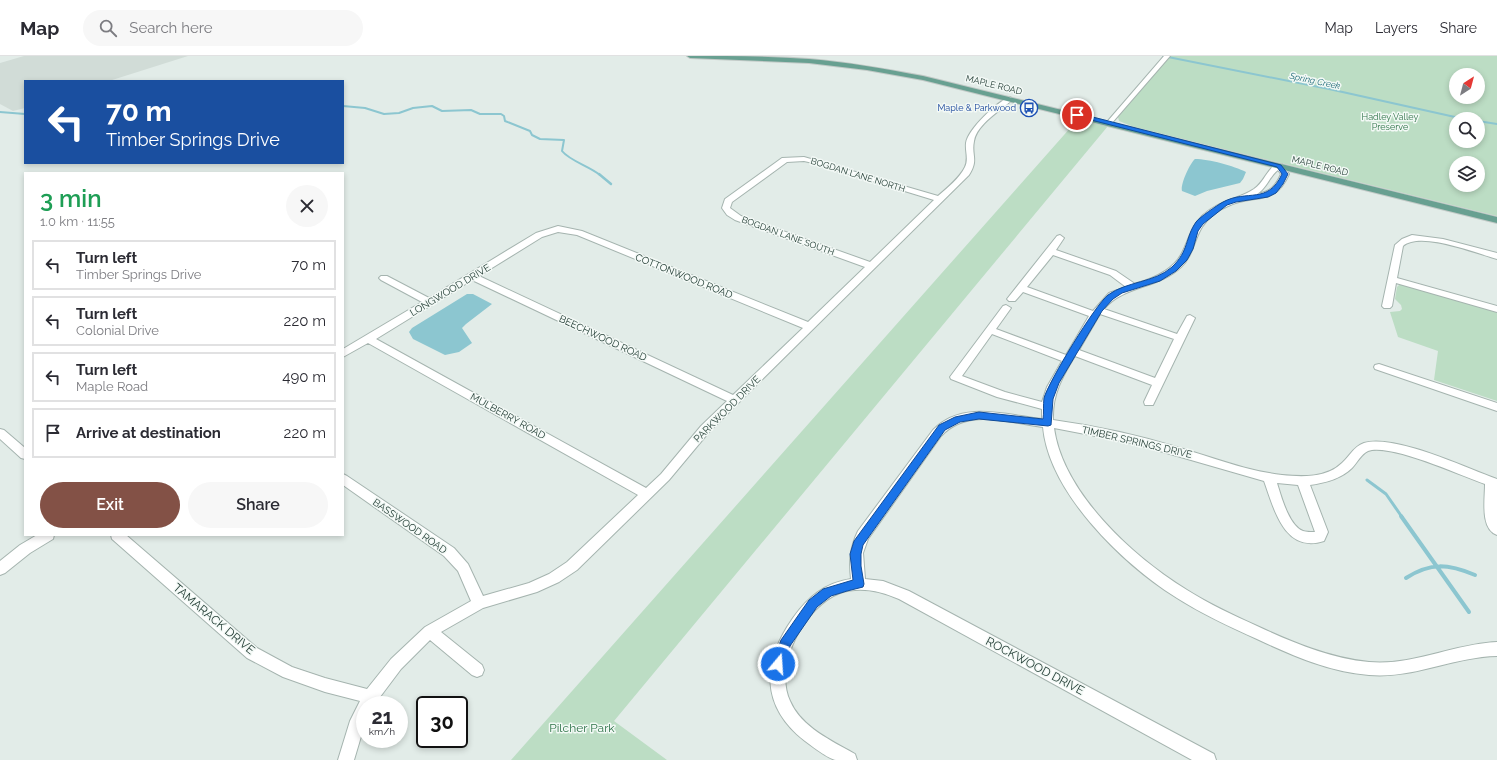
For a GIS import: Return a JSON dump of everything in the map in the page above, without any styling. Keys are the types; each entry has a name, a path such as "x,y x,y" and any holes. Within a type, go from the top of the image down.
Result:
{"main road":[{"name":"MAPLE ROAD","path":"690,56 774,59 838,64 921,77 1497,220"}],"street":[{"path":"1109,123 1167,57"},
{"name":"PARKWOOD DRIVE","path":"372,696 396,664 430,631 479,602 532,588 554,578 572,566 665,477 705,429 734,400 966,173 972,164 970,142 975,129 1010,99"},
{"name":"BOGDAN LANE NORTH","path":"757,180 785,160 804,159 939,199"},
{"path":"1234,200 1268,195 1276,190 1285,174 1279,166 1271,170 1263,185 1250,195 1234,200 1225,204 1200,222 1195,231 1190,249 1173,270 1157,280 1119,292 1110,297 1098,312 1054,383 1048,399 1048,423 1055,457 1071,488 1092,516 1147,570 1176,591 1259,634 1295,649 1336,663 1367,668 1402,668 1466,652 1497,649"},
{"name":"BOGDAN LANE SOUTH","path":"757,180 728,201 726,208 730,214 871,266"},
{"name":"LONGWOOD DRIVE","path":"344,353 539,235 558,229"},
{"name":"COTTONWOOD ROAD","path":"558,229 580,233 810,327"},
{"path":"1012,299 1060,238"},
{"path":"1387,306 1399,245 1403,241 1411,238 1439,241 1497,256"},
{"path":"1051,251 1113,273 1134,288"},
{"name":"BEECHWOOD ROAD","path":"472,276 734,400"},
{"path":"384,278 430,302"},
{"path":"1392,279 1497,309"},
{"path":"1021,288 1180,338"},
{"path":"1006,308 955,376 995,394 1048,407"},
{"path":"1149,402 1190,318"},
{"path":"990,330 1158,383"},
{"name":"MULBERRY ROAD","path":"369,338 647,494"},
{"path":"1379,367 1497,407"},
{"name":"TIMBER SPRINGS DRIVE","path":"859,584 856,566 858,544 942,427 958,419 979,416 1048,423 1100,432 1145,442 1269,478 1302,480 1334,476 1346,467 1358,450 1369,446 1386,446 1422,457 1494,484"},
{"path":"0,433 24,454"},
{"path":"1269,478 1288,525 1297,534 1309,537 1319,537 1322,532 1302,480"},
{"name":"BASSWOOD ROAD","path":"344,480 449,552 462,568 479,602"},
{"path":"1494,484 1492,525 1497,530"},
{"path":"0,569 25,549 46,536"},
{"name":"TAMARACK DRIVE","path":"118,536 252,653 288,672 325,685 356,698"},
{"name":"ROCKWOOD DRIVE","path":"849,760 815,738 800,725 785,707 777,685 778,664 785,644 809,609 819,598 827,593 846,586 859,584 885,587 904,595 1208,760"},
{"path":"430,631 477,670"},
{"name":"PARKWOOD DRIVE","path":"346,760 356,728"}],"shaded area":[{"path":"24,56 188,56 112,80 24,80 24,108 13,111 0,104 0,63"}],"green space":[{"name":"Hadley Valley Preserve","path":"1170,56 1497,56 1497,216 1134,127 1119,121 1118,117"},
{"name":"Pilcher Park","path":"1079,118 1108,126 614,721 667,760 511,760"},
{"path":"1399,285 1497,311 1497,401 1434,380 1438,351 1398,337 1390,312 1400,311 1402,309 1401,305 1395,299 1397,287"}],"water":[{"path":"1195,159 1221,163 1246,172 1240,183 1207,191 1195,196 1182,191 1182,184"},
{"path":"467,294 473,294 492,304 462,328 472,343 459,352 445,355 413,339 409,332 412,328"}],"waterway":[{"name":"Spring Creek","path":"1163,56 1329,89 1449,116"},
{"path":"344,106 365,108 384,114 399,113 413,108 432,106 442,111 471,110 480,114 501,114 504,116 505,121 530,131 532,135 540,139 564,140 562,151 565,155 600,175"},
{"path":"0,112 24,114"},
{"name":"Spring Creek","path":"1485,122 1497,124"},
{"path":"599,174 611,184"},
{"path":"1367,480 1386,494 1402,517"},
{"path":"1401,516 1437,566"},
{"path":"1406,578 1424,569 1437,566"},
{"path":"1437,566 1469,612"},
{"path":"1437,566 1448,567 1475,575"}],"place":[{"name":"Maple & Parkwood","path":"1029,108"}],"route":[{"path":"778,664 785,644 791,634 819,598 827,593 846,586 859,584 856,566 858,544 942,427 950,422 967,416 991,416 1048,423 1048,399 1054,383 1099,310 1110,297 1119,292 1157,280 1173,270 1190,249 1195,231 1200,222 1225,204 1234,200 1268,195 1274,192 1285,174 1279,166 1077,115"}]}
